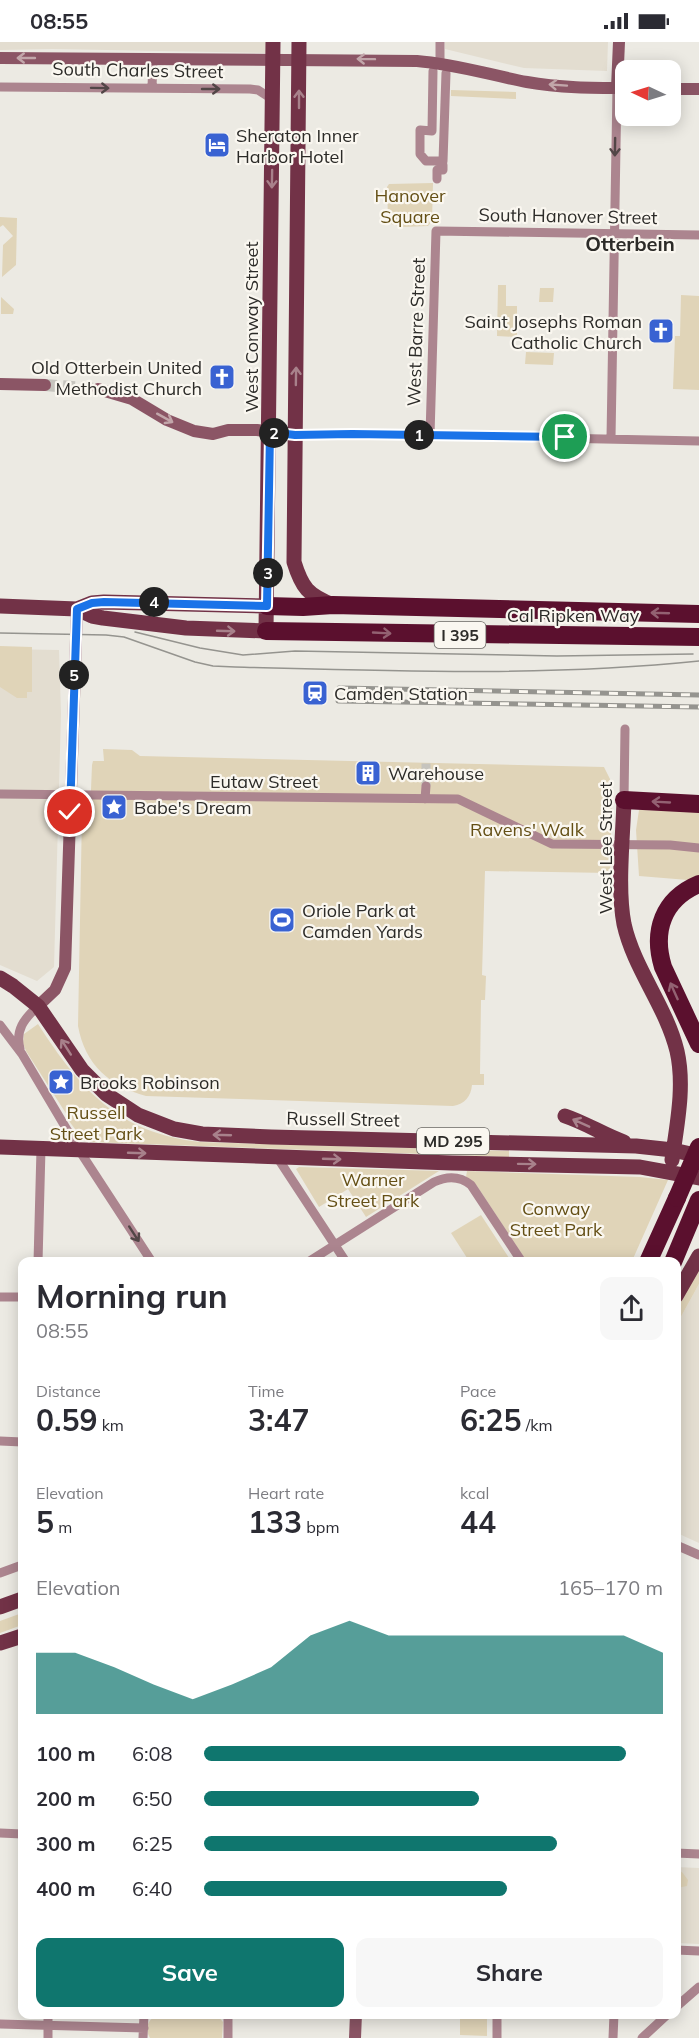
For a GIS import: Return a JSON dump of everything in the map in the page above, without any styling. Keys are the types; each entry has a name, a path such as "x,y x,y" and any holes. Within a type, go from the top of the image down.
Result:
{"highway":[{"name":"Cal Ripken Way","path":"267,606 333,605 699,614"},
{"name":"Cal Ripken Way","path":"266,631 699,637"},
{"path":"624,800 699,804"},
{"path":"699,884 687,890 669,906 658,935 663,967 699,1044"},
{"path":"650,1257 699,1147"},
{"path":"674,1257 699,1200"}],"main road":[{"name":"West Conway Street","path":"266,631 273,42"},
{"path":"299,42 294,562 305,589 312,596 333,605"},
{"name":"I 395","path":"77,609 92,603 104,602 267,606"},
{"path":"0,606 77,609"},
{"name":"I 395","path":"77,609 92,616 166,626 266,631"},
{"name":"West Lee Street","path":"624,800 622,908 625,927 669,1029 680,1066 681,1090 671,1172"},
{"name":"MD 295","path":"0,978 38,1006"},
{"name":"Russell Street","path":"38,1006 82,1070 106,1094 146,1119 183,1131 271,1137 636,1146 674,1150 699,1156"},
{"path":"566,1116 579,1120 612,1138 636,1146"},
{"name":"MD 295","path":"0,1147 628,1167 699,1178"},
{"path":"681,1287 699,1256"},
{"path":"0,1607 18,1600"},
{"path":"0,1644 18,1637"}],"street":[{"path":"432,131 433,98 440,69 441,42"},
{"path":"619,42 620,60"},
{"name":"South Charles Street","path":"0,58 389,60 555,86 615,88"},
{"path":"152,88 153,58"},
{"path":"437,178 437,170 443,170 445,98 440,69"},
{"name":"South Charles Street","path":"0,87 250,89 258,90 273,99"},
{"path":"681,89 699,89"},
{"path":"433,98 445,98"},
{"path":"611,438 613,234 619,126"},
{"path":"443,163 426,161 420,154 420,130 444,131"},
{"name":"South Hanover Street","path":"436,231 699,235"},
{"name":"West Barre Street","path":"430,435 436,231"},
{"path":"0,384 45,385"},
{"path":"98,388 132,399 167,420 194,431 213,434 228,430 295,435 430,435 699,441"},
{"path":"22,1054 19,1030 25,1018 55,990 65,968 77,609"},
{"name":"West Lee Street","path":"624,800 625,729"},
{"path":"425,799 426,786"},
{"name":"Eutaw Street","path":"0,794 458,799 552,844 623,845"},
{"path":"623,845 699,848"},
{"path":"0,1025 22,1054 79,1150 149,1257"},
{"path":"38,1257 41,1149"},
{"path":"278,1157 343,1257"},
{"path":"316,1257 434,1182 447,1178 465,1181 477,1193 519,1257"},
{"path":"0,1297 18,1297"},
{"path":"0,1441 18,1442"},
{"path":"681,1547 699,1555"},
{"path":"0,1573 18,1566"},
{"path":"0,1833 18,1834"},
{"path":"681,1853 699,1854"},
{"path":"681,1950 699,1951"},
{"path":"681,2003 699,1987"},
{"path":"48,2019 48,2038"},
{"path":"143,2038 144,2019"},
{"path":"228,2019 228,2038"},
{"path":"355,2038 356,2019"},
{"path":"496,2038 497,2019"},
{"path":"613,2038 614,2019"},
{"path":"642,2038 663,2019"},
{"path":"0,2024 144,2028"}],"shaded area":[{"path":"0,42 267,42 266,53 0,50"},
{"path":"445,42 608,42 607,71 524,68 445,49"},
{"path":"0,649 59,650 61,714 54,967 37,981 0,965"},
{"path":"699,1284 699,1543 681,1535 681,1317"},
{"path":"681,1867 699,1868 699,1944 681,1943"}],"green space":[{"path":"451,90 516,92 516,99 451,96"},
{"name":"Hanover Square","path":"433,183 432,221 428,226 402,227 391,224 388,217 387,187 389,184"},
{"path":"0,217 17,218 16,265 2,277 3,245 13,236 3,225 0,227"},
{"path":"498,285 506,285 506,306 517,306 517,337 497,336"},
{"path":"540,288 554,288 553,302 539,302"},
{"path":"681,295 699,296 699,390 673,389 675,336 680,336"},
{"path":"1,297 14,309 13,314 1,314"},
{"path":"526,352 554,353 553,365 525,364"},
{"path":"0,646 32,647 32,692 27,692 27,698 17,698 0,687"},
{"name":"Oriole Park at Camden Yards","path":"103,749 132,750 140,756 604,767 612,789 610,873 485,871 482,975 486,976 485,1000 481,1000 480,1074 484,1074 484,1085 472,1085 469,1096 461,1103 453,1106 146,1096 121,1086 101,1072 93,1063 81,1040 78,1026 82,814 90,814 92,765 93,761 104,761"},
{"name":"Ravens' Walk","path":"639,810 699,811 699,876 688,880 639,876 636,830"},
{"name":"Russell Street Park","path":"38,1024 70,1069 104,1104 124,1118 146,1129 171,1137 200,1142 509,1151 509,1157 84,1141 66,1117 67,1115 26,1051 23,1043 24,1034"},
{"name":"Warner Street Park","path":"299,1167 439,1171 366,1217 348,1189 319,1207 296,1169"},
{"name":"Conway Street Park","path":"467,1171 668,1180 634,1257 524,1257 477,1186 466,1177"},
{"path":"481,1215 508,1257 466,1257 451,1233"},
{"path":"699,1266 699,1284 681,1317 681,1300"},
{"path":"18,1614 18,1626 0,1633 0,1621"},
{"path":"681,1872 688,1880 687,1886 681,1887"},
{"path":"151,2019 220,2019 223,2022 222,2038 150,2038 147,2031"},
{"path":"460,2019 487,2019 487,2036 460,2035"}],"tunnel":[{"path":"45,385 98,389"},
{"path":"426,759 426,786"}],"tram line":[{"path":"135,632 200,648 243,655 295,651 557,656 693,654"},
{"path":"0,633 124,637 195,662 235,667 467,672 583,669 699,661"}],"railway":[{"path":"339,688 699,695"},
{"path":"338,701 699,707"}],"place":[{"name":"Sheraton Inner Harbor Hotel","path":"217,145"},
{"name":"Saint Josephs Roman Catholic Church","path":"661,331"},
{"name":"Old Otterbein United Methodist Church","path":"222,377"},
{"name":"Camden Station","path":"315,693"},
{"name":"Warehouse","path":"368,773"},
{"name":"Babe's Dream","path":"114,807"},
{"name":"Oriole Park at Camden Yards","path":"282,920"},
{"name":"Brooks Robinson","path":"61,1082"}],"district":[{"name":"Otterbein","path":"630,243"}],"route":[{"path":"70,812 77,609 92,603 104,602 267,606 270,432 295,435 565,437"}]}
